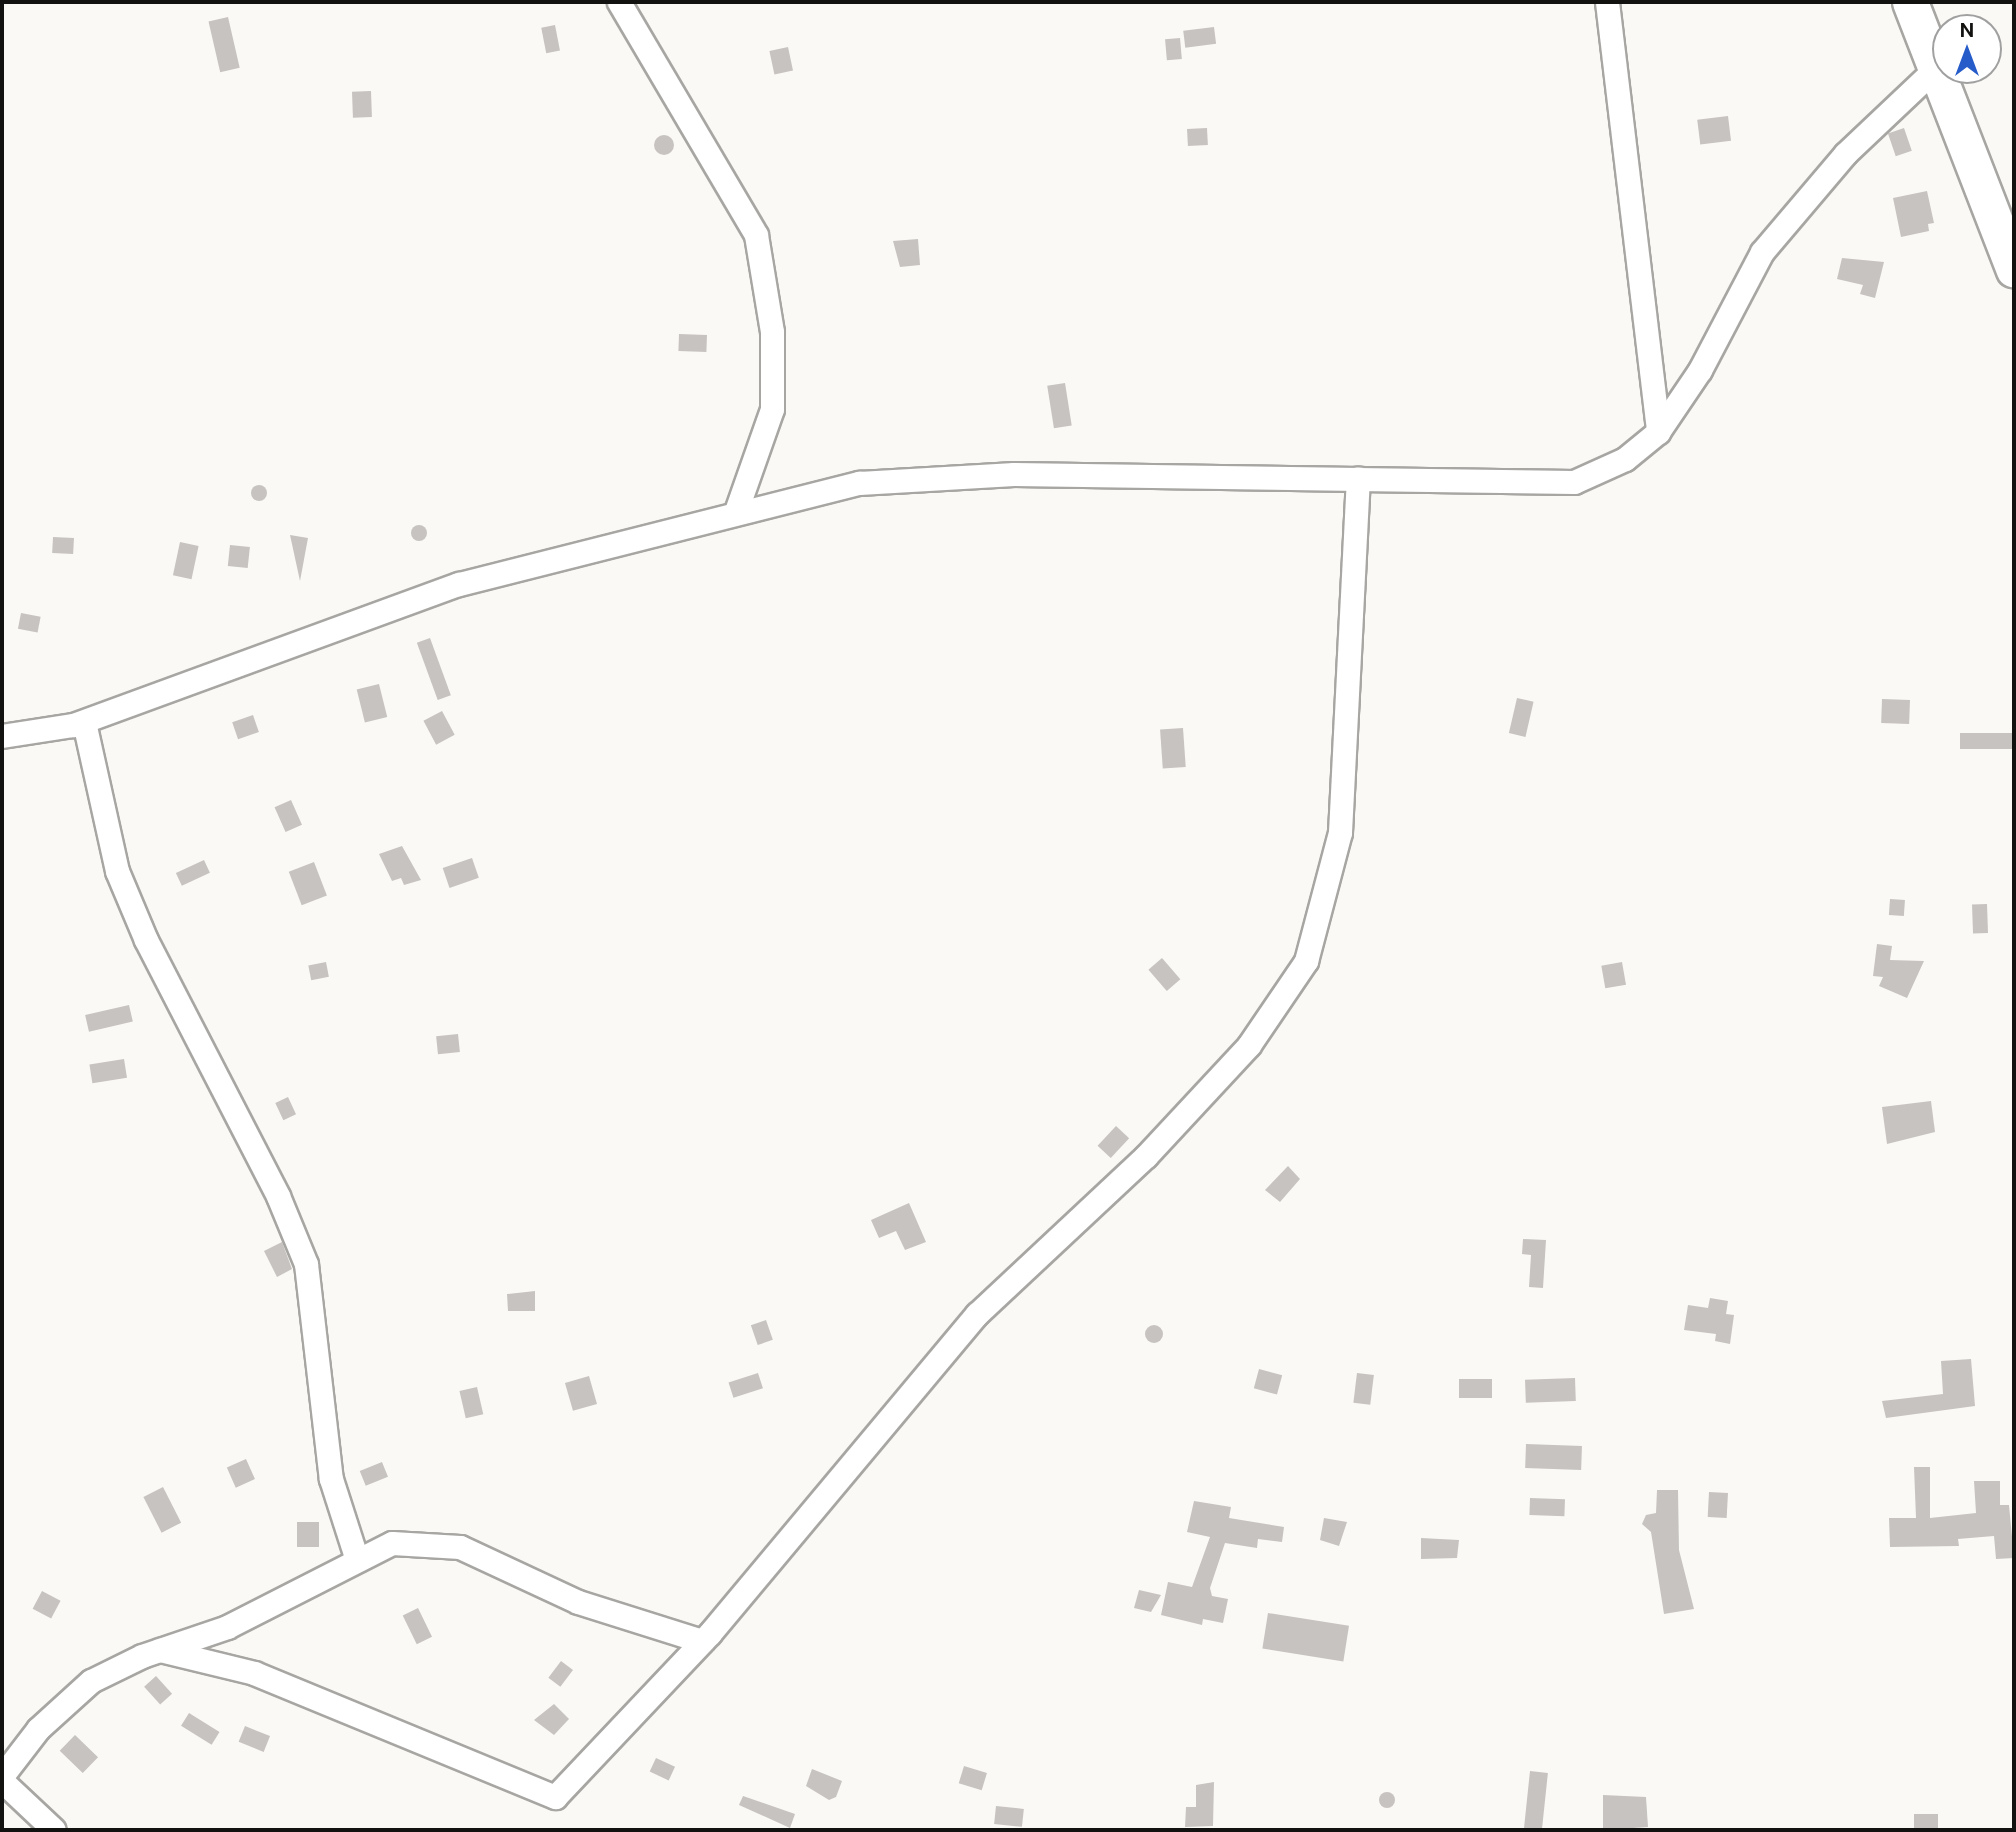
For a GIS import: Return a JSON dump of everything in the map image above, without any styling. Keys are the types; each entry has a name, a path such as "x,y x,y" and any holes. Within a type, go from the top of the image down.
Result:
{"main road":[{"path":"1910,2 1932,55"},
{"path":"1943,84 2014,270"}],"street":[{"path":"619,2 757,235 772,332 772,409 736,511"},
{"path":"1607,2 1657,432"},
{"path":"2,736 83,722 256,663 374,611 736,511 859,483 927,475 1574,482 1625,459 1657,432 1700,370 1762,252 1845,154 1932,72"},
{"path":"160,1650 254,1673 555,1797 702,1641 977,1314 1146,1156 1249,1045 1307,961 1340,832 1358,478"},
{"path":"83,722 117,871 146,940 278,1196 306,1264 331,1479 357,1560"},
{"path":"54,1830 2,1779 38,1729 90,1681 160,1650 227,1627 392,1543 460,1547 515,1569 578,1602 702,1641"}],"building":[{"path":"228,17 240,68 220,72 209,21"},
{"path":"555,25 560,51 546,53 541,28"},
{"path":"1214,27 1216,44 1185,48 1183,31"},
{"path":"1180,38 1182,59 1167,60 1165,39"},
{"path":"788,47 793,70 774,74 769,51"},
{"path":"371,91 372,117 353,118 352,92"},
{"path":"1728,116 1731,141 1700,145 1697,120"},
{"path":"1207,128 1208,145 1188,146 1187,129"},
{"path":"1904,128 1912,151 1896,156 1888,134"},
{"path":"664,135 671,138 674,145 671,152 664,155 657,152 654,145 657,138"},
{"path":"1927,191 1934,223 1928,224 1929,231 1901,237 1893,198"},
{"path":"918,239 920,265 900,267 893,241"},
{"path":"1842,258 1884,262 1875,298 1860,294 1863,285 1837,279"},
{"path":"679,334 707,335 706,352 678,351"},
{"path":"1065,383 1072,425 1054,428 1047,386"},
{"path":"256,485 262,485 267,493 265,499 256,501 251,496 251,490"},
{"path":"416,525 422,525 427,533 425,539 416,541 411,536 411,530"},
{"path":"290,535 308,538 300,581"},
{"path":"53,537 74,538 73,554 52,553"},
{"path":"180,542 199,546 192,579 173,575"},
{"path":"230,545 250,547 248,568 228,566"},
{"path":"21,613 41,617 38,633 18,629"},
{"path":"430,638 451,695 438,700 417,643"},
{"path":"379,684 387,717 365,723 357,690"},
{"path":"1517,698 1534,702 1525,737 1509,733"},
{"path":"1882,699 1910,700 1909,724 1881,723"},
{"path":"442,711 455,735 436,745 423,721"},
{"path":"253,715 259,732 238,739 232,722"},
{"path":"1183,728 1186,767 1163,769 1160,730"},
{"path":"1960,733 2014,733 2014,749 1960,749"},
{"path":"291,800 302,825 286,832 275,807"},
{"path":"402,846 421,880 404,885 401,878 392,881 379,854"},
{"path":"472,858 479,878 450,888 443,868"},
{"path":"204,860 210,873 182,886 176,873"},
{"path":"314,862 327,896 302,905 289,872"},
{"path":"1890,899 1905,900 1904,916 1889,915"},
{"path":"1987,904 1988,933 1973,934 1972,905"},
{"path":"1877,944 1892,946 1890,960 1924,961 1907,998 1879,986 1883,977 1873,976"},
{"path":"1162,958 1180,979 1167,991 1148,970"},
{"path":"326,962 329,977 311,980 308,965"},
{"path":"1622,962 1626,985 1605,988 1601,966"},
{"path":"129,1005 133,1022 89,1032 85,1015"},
{"path":"458,1034 460,1052 438,1054 436,1036"},
{"path":"124,1059 127,1078 92,1083 89,1064"},
{"path":"288,1097 296,1114 283,1120 275,1103"},
{"path":"1931,1101 1935,1132 1887,1144 1882,1107"},
{"path":"1116,1126 1129,1138 1111,1158 1098,1146"},
{"path":"1288,1166 1300,1179 1280,1202 1265,1190"},
{"path":"909,1203 926,1242 905,1250 896,1231 879,1238 871,1220"},
{"path":"1523,1239 1546,1240 1543,1288 1529,1287 1531,1255 1522,1254"},
{"path":"282,1242 292,1269 277,1277 264,1251"},
{"path":"535,1291 535,1311 508,1311 507,1294"},
{"path":"1710,1298 1728,1301 1726,1314 1734,1315 1730,1344 1715,1341 1716,1334 1684,1330 1688,1305 1708,1308"},
{"path":"766,1320 773,1340 758,1345 751,1325"},
{"path":"1154,1325 1160,1328 1163,1334 1160,1340 1154,1343 1148,1340 1145,1334 1148,1328"},
{"path":"1971,1359 1975,1406 1886,1418 1882,1401 1943,1394 1941,1361"},
{"path":"1259,1369 1282,1375 1277,1395 1254,1388"},
{"path":"758,1373 763,1388 733,1398 729,1383"},
{"path":"1357,1373 1374,1375 1370,1405 1353,1403"},
{"path":"589,1376 597,1404 573,1411 565,1383"},
{"path":"1575,1378 1576,1401 1526,1403 1525,1380"},
{"path":"1459,1379 1492,1379 1492,1398 1459,1398"},
{"path":"477,1387 483,1414 466,1418 459,1391"},
{"path":"1526,1444 1582,1446 1581,1470 1525,1468"},
{"path":"246,1459 255,1479 236,1488 227,1468"},
{"path":"382,1462 388,1477 366,1486 360,1471"},
{"path":"1914,1467 1930,1467 1930,1518 1976,1513 1974,1481 2000,1481 2000,1505 2009,1505 2014,1558 1996,1559 1994,1536 1958,1539 1959,1546 1890,1547 1889,1518 1916,1518"},
{"path":"163,1487 181,1523 162,1533 143,1497"},
{"path":"1657,1490 1678,1490 1679,1550 1694,1609 1664,1614 1651,1532 1642,1524 1646,1515 1656,1513"},
{"path":"1709,1492 1728,1493 1727,1518 1708,1517"},
{"path":"1530,1498 1565,1499 1564,1516 1529,1515"},
{"path":"1194,1501 1231,1507 1229,1518 1284,1527 1282,1542 1258,1539 1257,1548 1225,1543 1210,1588 1212,1596 1228,1599 1223,1623 1203,1619 1202,1625 1161,1615 1168,1582 1192,1587 1210,1537 1187,1532"},
{"path":"1324,1518 1347,1522 1339,1546 1320,1540"},
{"path":"297,1522 319,1522 319,1547 297,1547"},
{"path":"1421,1538 1459,1540 1457,1558 1421,1559"},
{"path":"1139,1590 1161,1595 1151,1612 1134,1608"},
{"path":"42,1591 61,1601 51,1619 33,1609"},
{"path":"418,1608 432,1637 417,1644 403,1615"},
{"path":"1268,1613 1349,1626 1343,1661 1262,1649"},
{"path":"561,1661 573,1670 560,1687 548,1678"},
{"path":"156,1676 172,1694 160,1705 144,1687"},
{"path":"554,1704 569,1719 554,1735 534,1720"},
{"path":"189,1713 220,1732 212,1745 181,1726"},
{"path":"245,1726 270,1736 264,1752 239,1742"},
{"path":"75,1735 98,1757 83,1773 60,1751"},
{"path":"656,1758 675,1767 669,1780 650,1772"},
{"path":"964,1766 987,1773 982,1790 959,1783"},
{"path":"812,1769 842,1781 836,1797 829,1800 806,1786"},
{"path":"1530,1771 1548,1773 1542,1830 1524,1830"},
{"path":"1214,1782 1213,1826 1185,1827 1186,1807 1196,1807 1196,1785"},
{"path":"1384,1792 1390,1792 1395,1800 1393,1806 1384,1808 1379,1803 1379,1797"},
{"path":"1603,1795 1646,1797 1648,1827 1603,1830"},
{"path":"743,1796 795,1814 790,1828 739,1805"},
{"path":"996,1806 1024,1809 1022,1827 994,1824"},
{"path":"1914,1814 1938,1814 1938,1830 1914,1830"}]}
